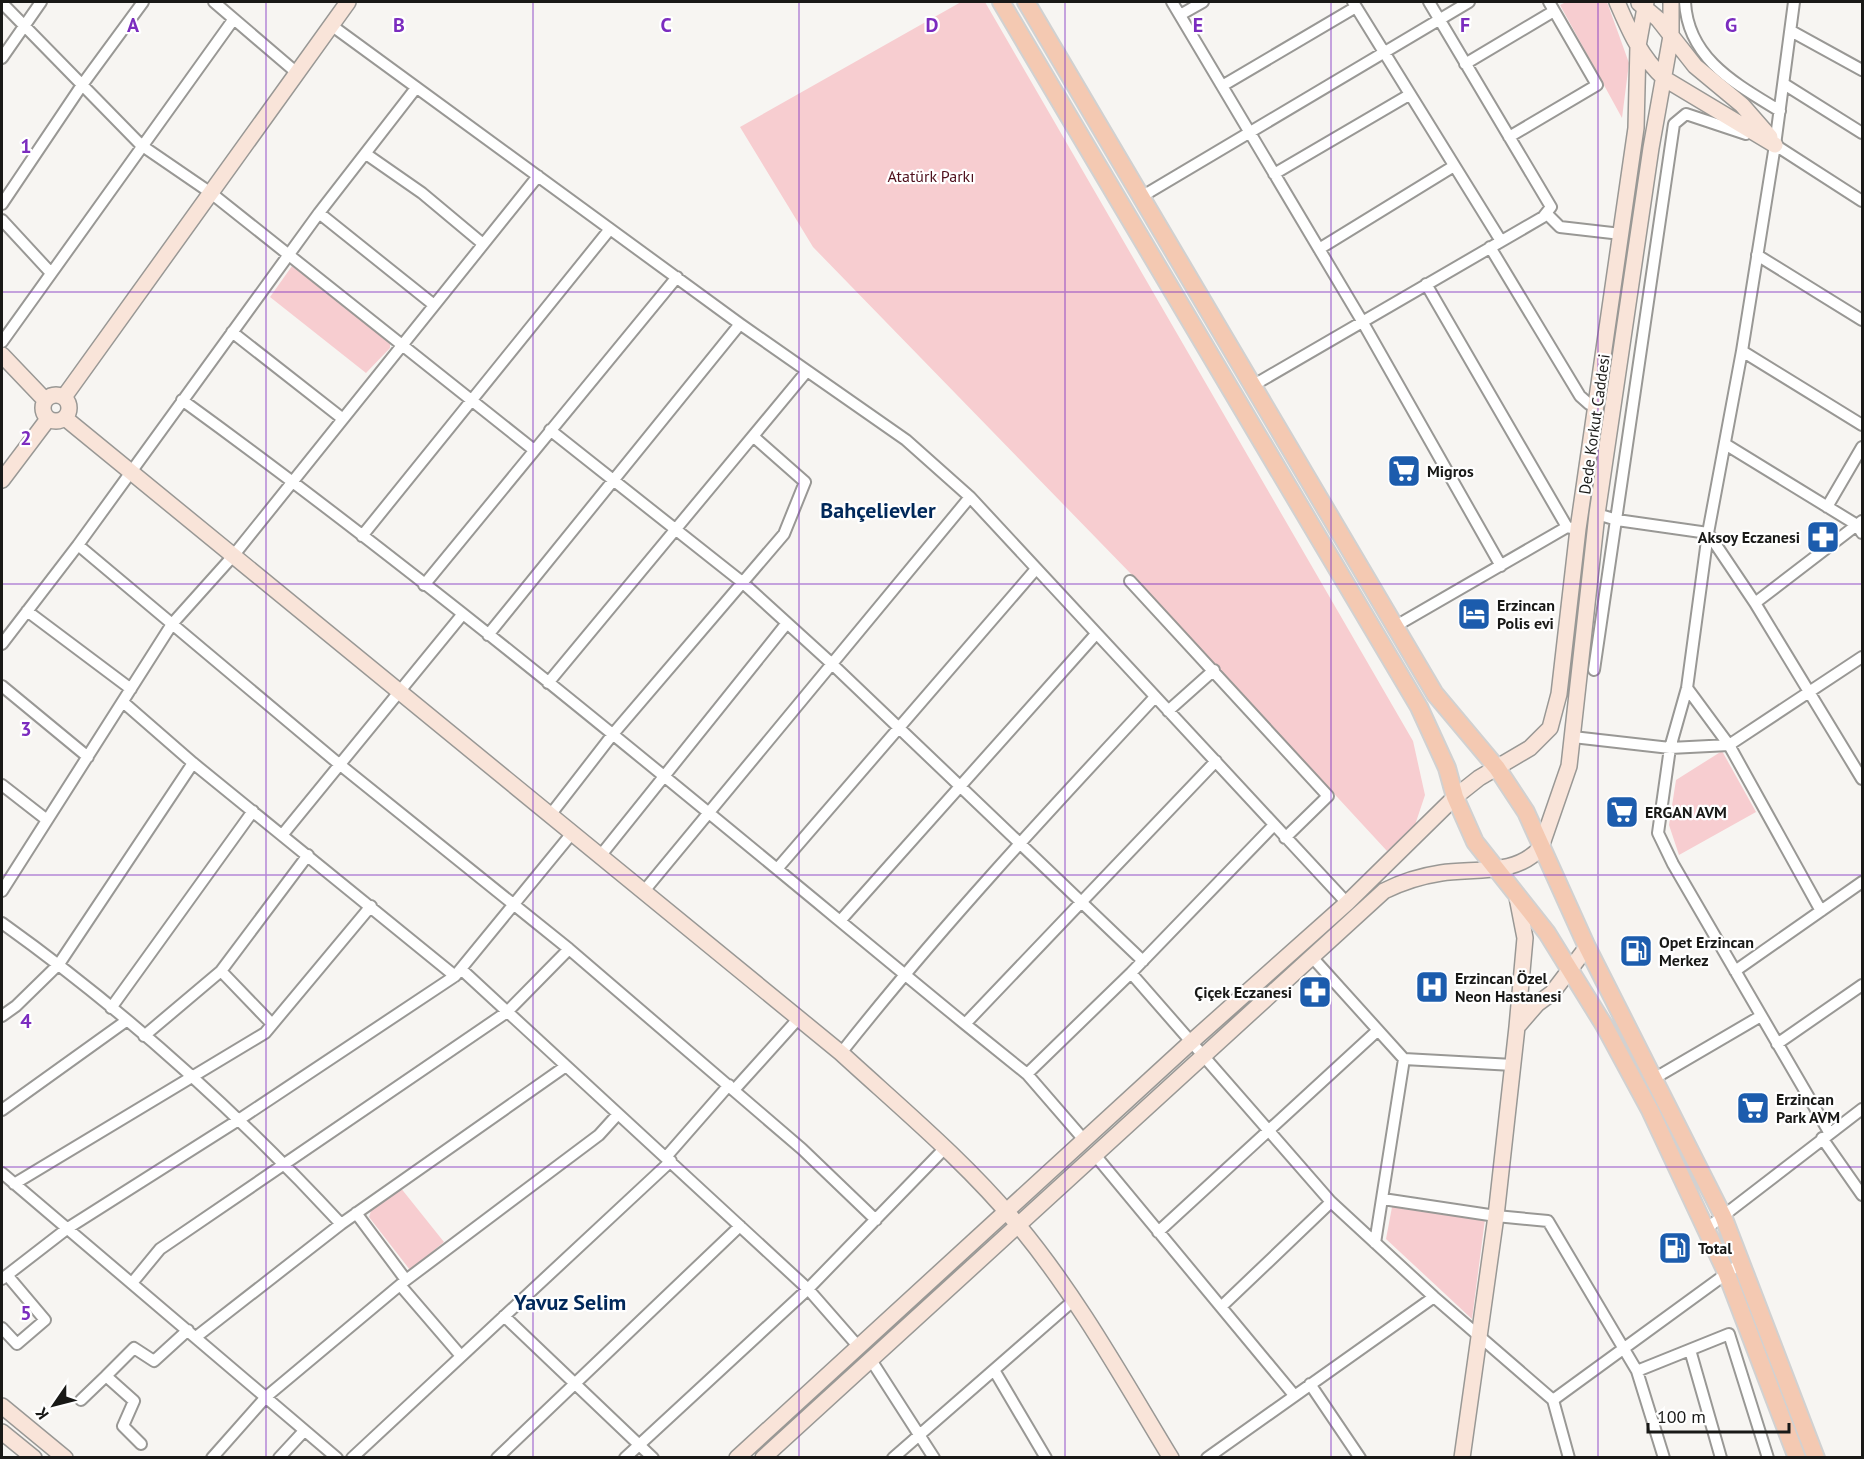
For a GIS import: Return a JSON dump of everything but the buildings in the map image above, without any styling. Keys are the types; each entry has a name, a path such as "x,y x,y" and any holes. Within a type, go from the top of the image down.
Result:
{"main road":[{"path":"64,397 348,2"},
{"path":"1026,2 1435,694 1497,768 1526,812 1587,947 1723,1216 1816,1458"},
{"path":"1617,2 1645,60 1665,79 1775,145"},
{"name":"Dede Korkut Caddesi","path":"1541,847 1569,766 1597,514 1651,148 1665,79 1671,36 1671,2"},
{"path":"1643,4 1704,75 1755,117 1775,145"},
{"name":"Dede Korkut Caddesi","path":"737,1458 857,1345 1085,1142 1190,1042 1347,903 1455,797 1530,748 1550,728 1559,694 1573,528 1597,405 1636,128 1638,46 1643,4"},
{"path":"1004,7 1419,707 1447,768 1455,797 1475,842 1547,933 1571,970 1650,1110 1726,1272 1797,1458"},
{"path":"2,355 45,400"},
{"path":"56,394 64,397 70,407 65,418 57,421 48,419 43,412 45,400 56,394"},
{"path":"65,418 841,1053 945,1148 1019,1226 1074,1300 1171,1458"},
{"path":"3,476 48,419"},
{"path":"763,1458 1384,891 1407,880 1441,873 1496,869 1516,865 1532,858 1541,847"},
{"path":"1462,1458 1496,1216 1517,1027 1525,938 1517,897"},
{"path":"1517,1027 1571,970 1587,947"},
{"path":"2,1406 65,1458"},
{"path":"2,1431 31,1457"}],"street":[{"path":"2,58 41,2"},
{"path":"2,204 81,85 143,2"},
{"path":"214,2 297,73"},
{"path":"1004,7 1026,2"},
{"path":"1172,2 1362,321 1501,566"},
{"path":"1180,15 1203,2"},
{"path":"1252,386 1547,214 1551,205 1428,2"},
{"path":"1141,197 1469,2"},
{"path":"1685,2 1688,27 1710,62 1737,85 1780,111"},
{"path":"1794,2 1775,145 1742,351 1708,533 1687,688 1670,748 1658,832 1826,1135 1863,1195"},
{"path":"2,3 141,145 211,193 534,450"},
{"path":"1222,86 1354,4 1501,240"},
{"path":"1465,64 1551,6 1597,85 1509,136"},
{"path":"2,342 141,145 233,20"},
{"path":"331,25 740,324 906,440 970,497 1347,903"},
{"path":"1791,31 1863,70"},
{"path":"1784,84 1863,133"},
{"path":"2,644 78,545 319,213 416,88"},
{"path":"1274,174 1409,95"},
{"path":"1594,670 1674,124 1686,114 1775,145 1863,201"},
{"path":"366,154 422,193 450,219 483,244"},
{"path":"1319,249 1454,165"},
{"path":"2,891 172,624 233,556 538,176"},
{"path":"319,213 434,305"},
{"path":"1547,214 1560,227 1621,234"},
{"path":"2,220 51,273"},
{"path":"362,536 610,228"},
{"path":"1490,247 1580,396 1586,402 1597,405"},
{"path":"1757,255 1863,320"},
{"path":"424,585 676,277"},
{"path":"1394,627 1573,528 1426,284"},
{"path":"488,635 740,324"},
{"path":"232,332 343,418"},
{"path":"1742,351 1863,425"},
{"path":"548,683 807,371"},
{"path":"182,400 294,481 613,734 1027,1074 1085,1142"},
{"path":"550,430 742,582 787,622 1143,961"},
{"path":"551,814 613,734 784,534 805,482 754,436"},
{"path":"1725,444 1861,526 1755,603"},
{"path":"1827,507 1863,447"},
{"path":"644,891 970,497"},
{"path":"1597,514 1617,520 1708,533 1859,764 1863,779"},
{"path":"78,545 339,764 569,949 802,1149 876,1220"},
{"path":"777,869 1036,569"},
{"path":"1130,581 1328,796 1285,838"},
{"path":"27,611 131,689"},
{"path":"283,834 397,691 462,615"},
{"path":"601,855 787,622"},
{"path":"840,921 1096,634"},
{"path":"1573,737 1670,748 1729,745 1863,657"},
{"path":"1168,711 1214,670"},
{"path":"2,686 88,757"},
{"path":"1687,688 1729,745 1821,911"},
{"path":"841,1053 904,974 1019,843 1155,697"},
{"path":"123,702 193,763 507,1012 808,1289 857,1345"},
{"path":"965,1024 1216,760"},
{"path":"2,1017 59,964 193,763"},
{"path":"2,785 47,820"},
{"path":"111,1008 254,811"},
{"path":"1027,1074 1143,961 1274,825"},
{"path":"2,1328 17,1344 45,1320 4,1277 68,1228 240,1119 458,972 514,907 573,832"},
{"path":"144,1036 221,971 308,855"},
{"path":"1735,971 1863,882"},
{"path":"14,1184 264,1033 371,906"},
{"path":"2,923 59,964 193,1077 284,1162 341,1224"},
{"path":"132,1283 160,1249 284,1162 507,1012 569,949"},
{"path":"1311,956 1404,1059 1513,1065"},
{"path":"221,971 272,1024"},
{"path":"1131,973 1201,1056 1331,1202 1434,1298 1553,1400 1569,1458"},
{"path":"1777,1044 1863,985"},
{"path":"1655,1078 1761,1016"},
{"path":"352,1458 668,1159 798,1018"},
{"path":"2,1110 126,1021"},
{"path":"1158,1232 1377,1031"},
{"path":"1375,1243 1404,1059"},
{"path":"81,1401 134,1348 154,1361 356,1213 566,1066"},
{"path":"1706,1229 1826,1135 1863,1109"},
{"path":"212,1458 266,1397 403,1283 599,1135 618,1114"},
{"path":"625,1458 808,1289 945,1148"},
{"path":"1095,1155 1294,1395"},
{"path":"2,1173 337,1458"},
{"path":"1383,1199 1496,1216 1548,1221 1637,1371 1664,1458"},
{"path":"1221,1307 1331,1202"},
{"path":"356,1213 403,1283 461,1356"},
{"path":"497,1458 740,1226"},
{"path":"1553,1400 1741,1263"},
{"path":"1207,1458 1434,1298"},
{"path":"893,1458 1074,1300"},
{"path":"504,1316 653,1458"},
{"path":"1637,1371 1729,1334 1768,1458"},
{"path":"1690,1350 1721,1458"},
{"path":"871,1360 934,1458"},
{"path":"994,1370 1046,1458"},
{"path":"106,1376 134,1401 123,1426 141,1444"},
{"path":"1310,1384 1360,1458"},
{"path":"279,1458 304,1431"}],"green space":[{"name":"Atatürk Parkı","path":"961,2 985,2 1413,741 1425,795 1414,828 1387,851 1134,577 813,247 740,127"},
{"path":"1566,2 1607,2 1629,63 1622,118 1560,5"},
{"path":"292,266 390,342 390,348 366,373 270,297"},
{"path":"1722,751 1756,812 1679,855 1669,825 1676,780"},
{"path":"400,1187 444,1242 410,1270 369,1217 371,1211"},
{"path":"1392,1207 1485,1219 1472,1319 1386,1239"}],"place":[{"name":"Migros","path":"1404,471"},
{"name":"Aksoy Eczanesi","path":"1823,537"},
{"name":"Erzincan Polis evi","path":"1474,614"},
{"name":"ERGAN AVM","path":"1622,812"},
{"name":"Opet Erzincan Merkez","path":"1636,951"},
{"name":"Erzincan Özel Neon Hastanesi","path":"1432,987"},
{"name":"Çiçek Eczanesi","path":"1315,992"},
{"name":"Erzincan Park AVM","path":"1753,1108"},
{"name":"Total","path":"1675,1248"}],"district":[{"name":"Bahçelievler","path":"878,510"},
{"name":"Yavuz Selim","path":"570,1302"}]}
